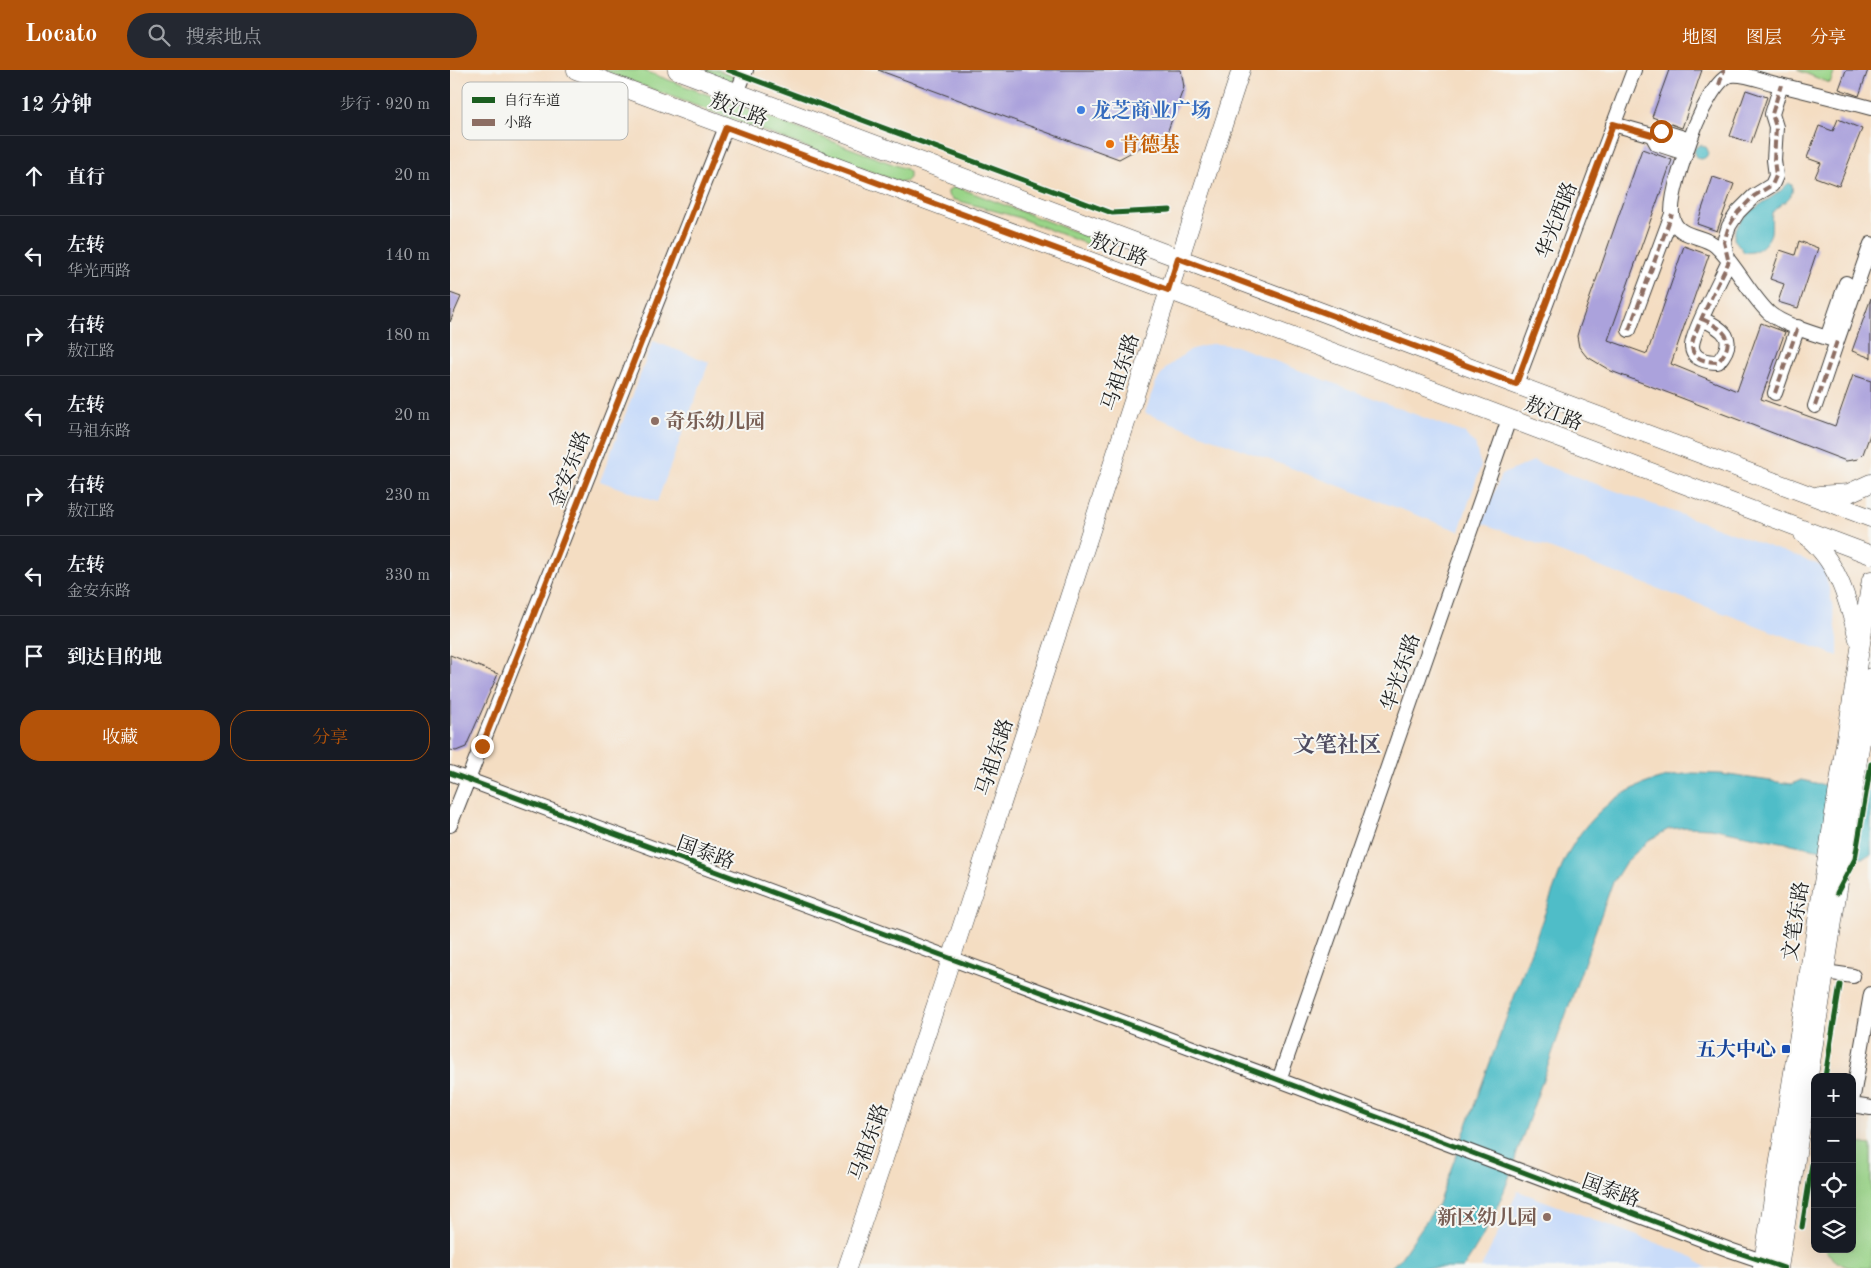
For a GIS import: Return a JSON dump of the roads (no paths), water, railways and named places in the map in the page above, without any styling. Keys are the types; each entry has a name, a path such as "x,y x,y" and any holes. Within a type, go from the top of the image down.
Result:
{"main road":[{"name":"敖江路","path":"576,70 608,82"},
{"name":"敖江路","path":"677,70 1871,518"},
{"name":"马祖东路","path":"847,1268 951,959 1178,258 1241,70"},
{"name":"敖江路","path":"628,90 1168,290 1871,555"},
{"path":"1803,493 1824,496 1849,493 1871,483"},
{"path":"1788,524 1812,540 1833,566 1851,610 1860,645"},
{"name":"文笔东路","path":"1774,1266 1846,785 1860,645 1871,580"},
{"name":"文笔东路","path":"1846,785 1866,747 1871,677"},
{"name":"文笔东路","path":"1774,1266 1825,972 1835,855"}],"street":[{"path":"737,92 746,70"},
{"name":"华光西路","path":"1516,384 1634,70"},
{"path":"1719,85 1724,70"},
{"path":"1832,340 1769,313 1714,244 1681,230 1673,221 1671,208 1687,147 1702,108 1719,85 1731,75 1781,85 1871,108"},
{"path":"1702,319 1728,260 1724,242 1729,226 1738,212 1754,196 1772,185 1776,176 1774,160 1776,127 1772,114 1781,85"},
{"path":"1613,124 1652,135 1661,131 1687,147"},
{"name":"金安东路","path":"450,825 726,127"},
{"path":"1629,330 1672,214"},
{"path":"1832,340 1871,244"},
{"path":"1815,406 1846,283"},
{"path":"1775,392 1798,327"},
{"name":"华光东路","path":"1279,1080 1509,419"},
{"name":"国泰路","path":"450,773 1279,1080 1774,1266"},
{"path":"1825,972 1853,976"},
{"path":"1856,1081 1871,994"},
{"path":"1856,1105 1871,1108"}],"water":[{"path":"1701,145 1706,147 1708,152 1706,157 1701,159 1696,157 1694,152 1696,147"},
{"path":"1789,183 1792,185 1791,194 1772,213 1771,233 1767,241 1757,250 1744,252 1734,239 1739,223 1751,211 1774,196"},
{"path":"1693,773 1721,774 1792,784 1801,780 1834,787 1871,791 1871,855 1862,858 1711,828 1687,827 1669,829 1649,840 1625,863 1612,884 1508,1182 1488,1226 1472,1254 1463,1268 1390,1268 1400,1259 1438,1204 1564,861 1575,842 1587,825 1601,811 1632,789 1671,776"}],"place":[{"name":"龙芝商业广场","path":"1081,110"},
{"name":"肯德基","path":"1110,144"},
{"name":"奇乐幼儿园","path":"655,421"},
{"name":"五大中心","path":"1786,1049"},
{"name":"新区幼儿园","path":"1547,1217"}],"district":[{"name":"文笔社区","path":"1337,744"}]}
